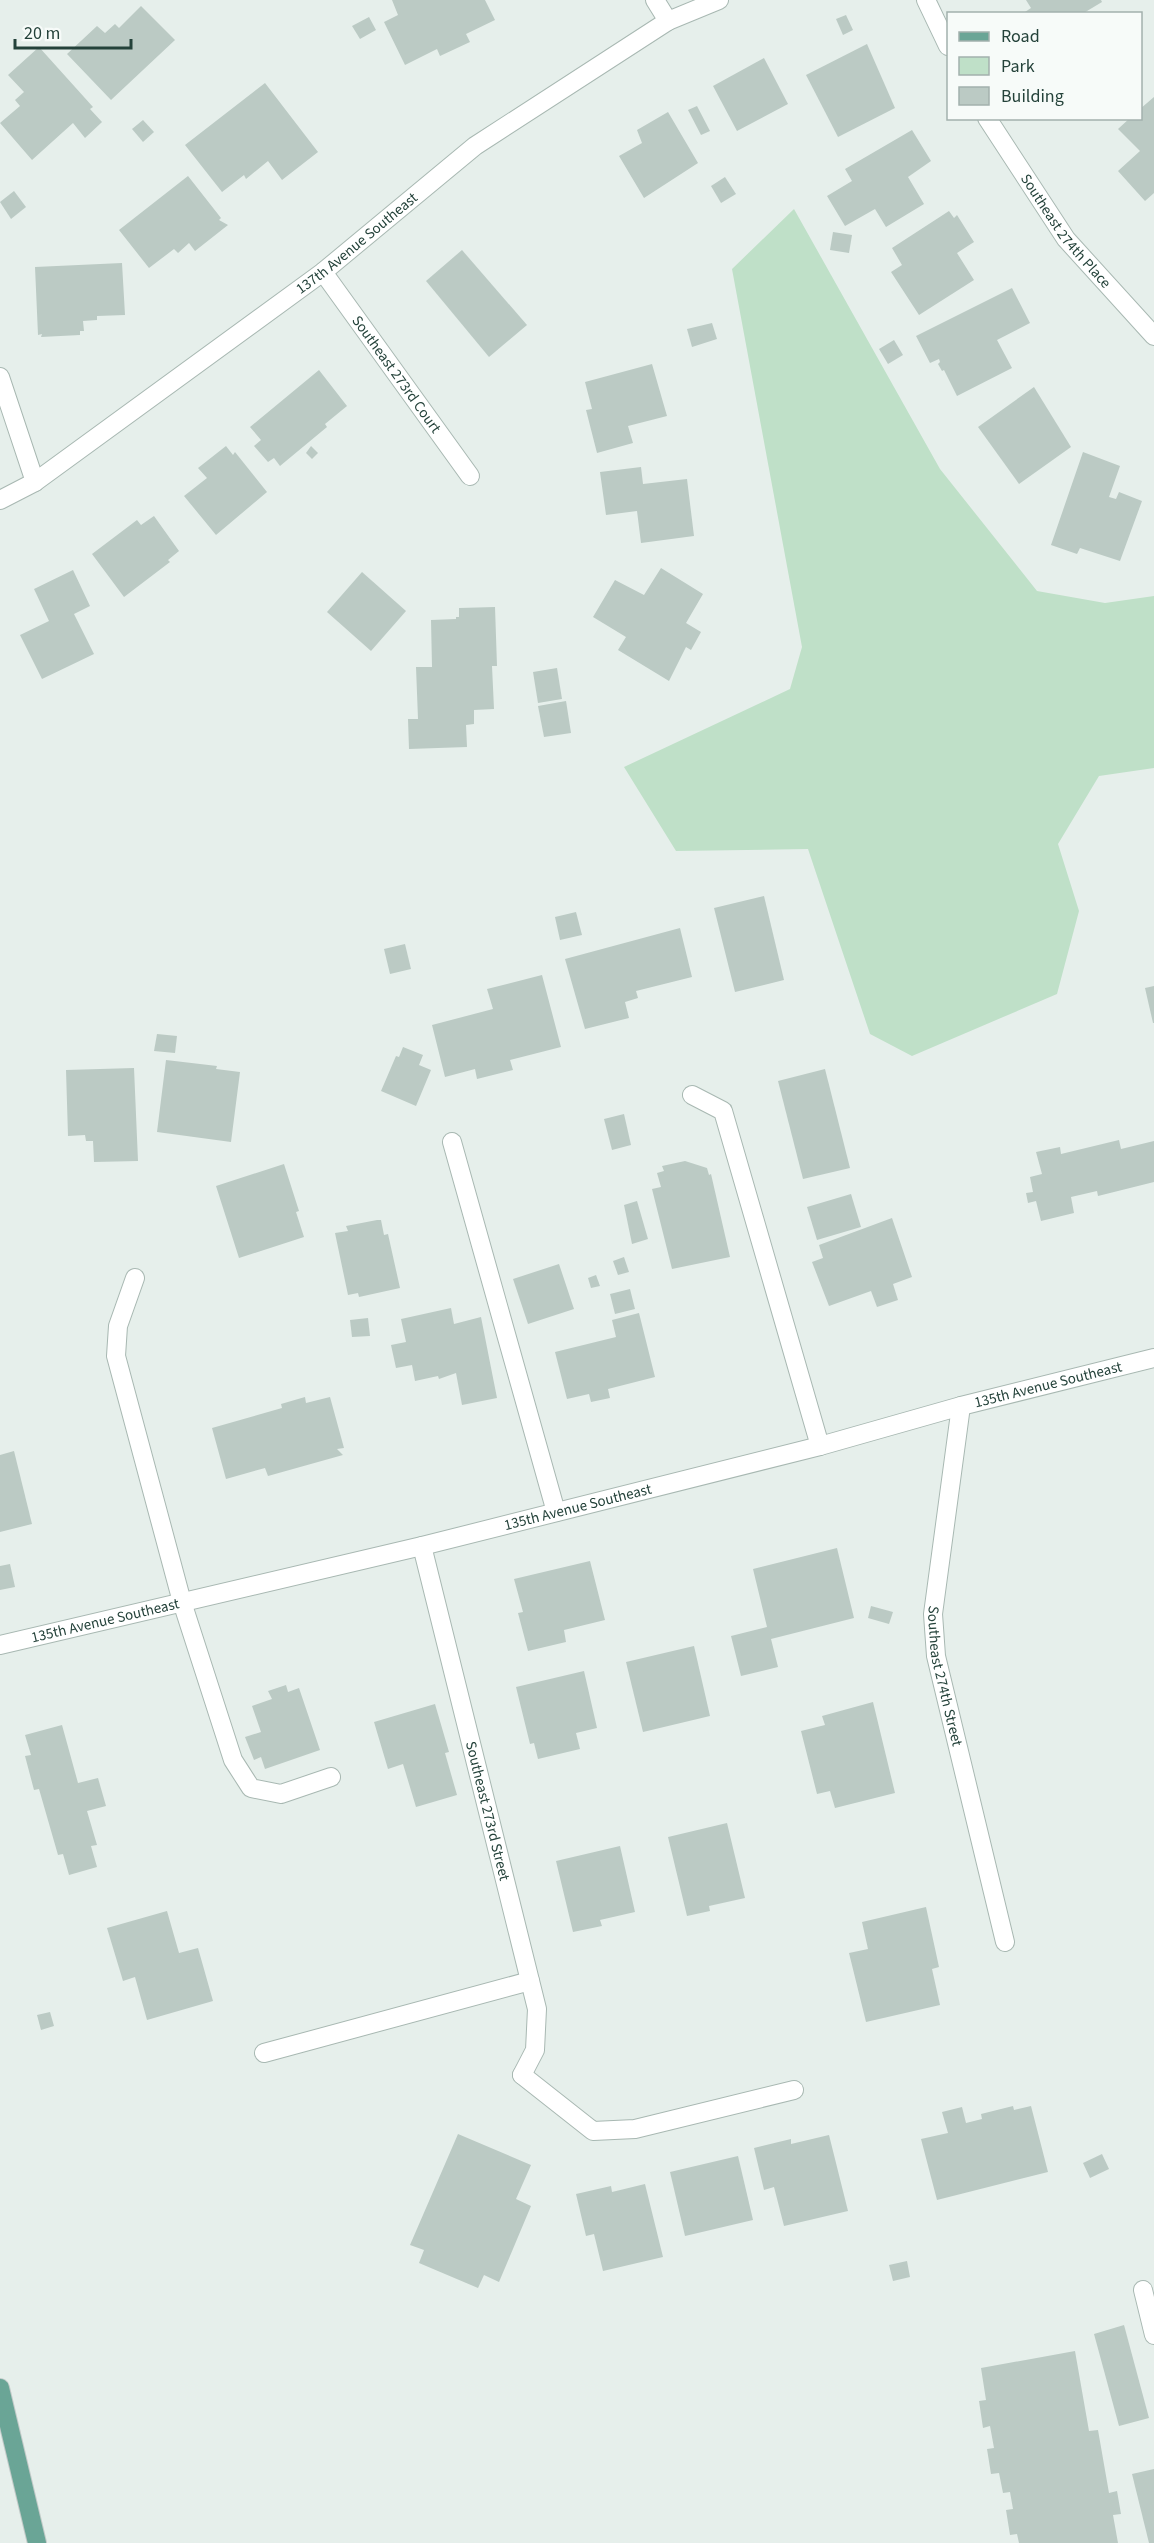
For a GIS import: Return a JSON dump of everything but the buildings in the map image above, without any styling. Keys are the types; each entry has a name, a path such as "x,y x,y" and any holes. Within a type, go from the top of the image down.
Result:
{"main road":[{"path":"0,2388 37,2543"}],"street":[{"path":"655,0 668,21"},
{"name":"137th Avenue Southeast","path":"0,500 35,482 323,272 475,146 668,21 719,0"},
{"path":"926,0 947,44"},
{"name":"Southeast 274th Place","path":"988,120 1066,239 1154,336"},
{"name":"Southeast 273rd Court","path":"323,272 470,476"},
{"path":"0,377 35,482"},
{"path":"692,1095 723,1111 820,1446"},
{"path":"452,1142 556,1512"},
{"path":"135,1278 118,1326 116,1356 182,1602 232,1760 251,1788 281,1794 331,1777"},
{"name":"135th Avenue Southeast","path":"0,1645 422,1546 820,1446 961,1406 1154,1358"},
{"name":"Southeast 274th Street","path":"961,1406 933,1614 936,1656 1005,1942"},
{"name":"Southeast 273rd Street","path":"422,1546 537,2009 535,2050 522,2075 593,2131 635,2129 794,2090"},
{"path":"264,2053 530,1980"},
{"path":"1143,2290 1154,2335"}],"green space":[{"path":"794,209 940,469 1037,591 1105,603 1154,596 1154,768 1099,776 1058,844 1079,911 1057,994 912,1056 870,1034 808,849 676,851 624,767 790,689 802,647 732,269"}]}
